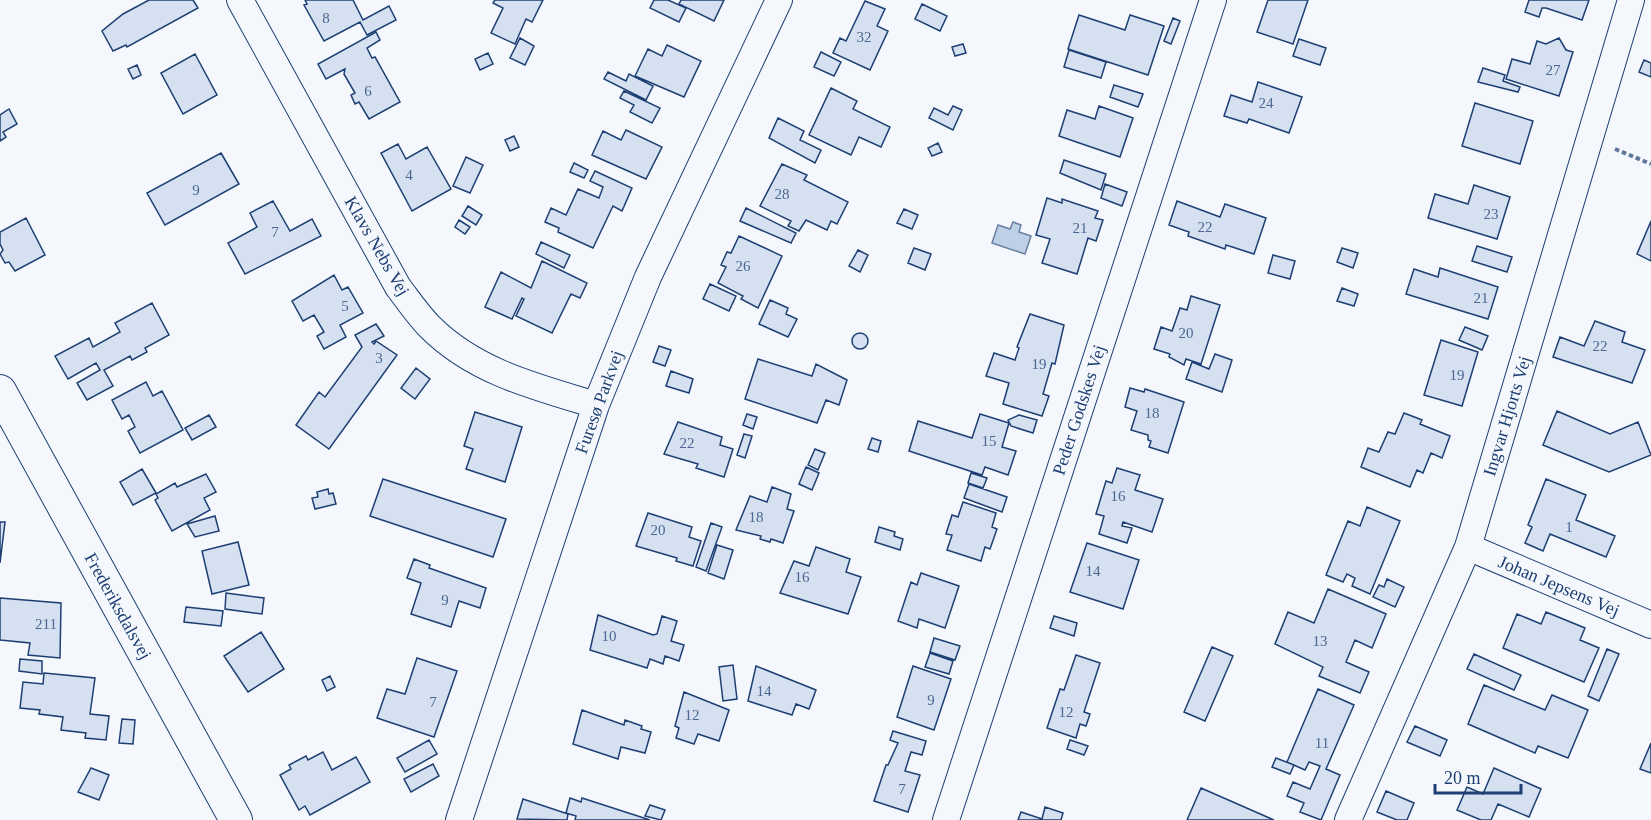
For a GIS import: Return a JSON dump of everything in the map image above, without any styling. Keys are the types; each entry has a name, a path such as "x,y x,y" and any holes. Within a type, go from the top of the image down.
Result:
{"street":[{"name":"Klavs Nebs Vej","path":"240,0 398,287 429,326 463,353 507,378 596,405"},
{"name":"Furesø Parkvej","path":"459,820 596,405 648,277 779,0"},
{"name":"Peder Godskes Vej","path":"946,820 1213,0"},
{"name":"Ingvar Hjorts Vej","path":"1348,820 1468,547 1631,0"},
{"name":"Frederiksdalsvej","path":"0,391 236,820"},
{"name":"Johan Jepsens Vej","path":"1468,547 1651,626"}],"path":[{"path":"1589,138 1651,164"}],"water":[{"path":"1013,222 1021,225 1019,232 1031,236 1025,254 992,243 998,225 1010,229"}],"building":[{"path":"149,0 193,0 198,8 127,47 126,45 113,51 102,31 123,14"},
{"path":"305,0 353,0 363,20 389,6 396,20 367,35 360,22 324,41 304,5 307,4"},
{"path":"495,0 543,0 532,22 526,19 515,44 491,33 503,8 493,3"},
{"path":"654,0 668,0 686,8 679,22 650,8"},
{"path":"681,0 724,0 714,21 679,4"},
{"path":"1268,0 1308,0 1293,44 1257,32"},
{"path":"1529,0 1589,0 1582,20 1546,8 1542,8 1539,17 1525,12"},
{"path":"865,1 885,9 877,26 888,31 870,70 833,53 840,38 846,41"},
{"path":"922,4 947,16 940,31 915,19"},
{"path":"1079,15 1125,30 1130,15 1164,26 1148,75 1068,49"},
{"path":"1173,18 1180,21 1171,44 1164,41"},
{"path":"376,32 380,40 367,48 372,58 375,57 400,102 369,119 359,102 355,104 351,95 355,93 344,74 345,69 326,79 318,64"},
{"path":"520,38 534,46 525,65 510,58"},
{"path":"1559,38 1566,50 1573,52 1559,96 1506,79 1512,59 1530,64 1537,41 1546,44"},
{"path":"1299,39 1326,48 1320,65 1293,56"},
{"path":"963,44 966,53 955,56 952,47"},
{"path":"667,45 701,61 684,97 635,76 648,49 662,56"},
{"path":"1069,50 1106,62 1101,78 1064,67"},
{"path":"821,52 841,62 834,76 814,67"},
{"path":"488,53 493,64 480,70 475,59"},
{"path":"195,54 217,95 183,114 161,73"},
{"path":"1644,60 1651,63 1651,77 1639,72"},
{"path":"137,65 141,75 133,79 128,69"},
{"path":"1483,68 1505,75 1503,81 1520,87 1518,92 1478,82"},
{"path":"608,72 626,81 629,74 653,86 646,100 604,79"},
{"path":"1258,82 1302,97 1289,133 1249,119 1247,123 1224,116 1231,95 1252,102"},
{"path":"1114,85 1143,94 1138,107 1110,97"},
{"path":"831,88 857,101 853,109 890,127 881,147 859,137 851,155 809,135"},
{"path":"624,91 660,108 652,123 630,112 634,105 620,98"},
{"path":"1475,103 1533,121 1520,164 1462,146"},
{"path":"953,106 962,110 953,130 929,118 934,108 948,115"},
{"path":"1099,106 1133,118 1120,157 1059,136 1067,110 1095,119"},
{"path":"9,109 17,124 3,132 6,137 0,141 0,115"},
{"path":"778,118 804,131 800,140 821,150 815,163 769,138"},
{"path":"626,130 662,147 646,179 592,155 603,131 621,140"},
{"path":"514,136 519,147 510,151 505,140"},
{"path":"938,143 942,152 932,156 928,148"},
{"path":"398,144 406,159 427,147 451,189 412,211 381,153"},
{"path":"221,153 239,184 165,225 147,193"},
{"path":"466,157 483,165 470,193 453,186"},
{"path":"1064,160 1106,174 1101,190 1060,173"},
{"path":"574,163 588,170 584,178 570,172"},
{"path":"782,164 807,175 804,180 848,202 837,224 831,221 827,230 806,220 799,231 788,226 791,221 760,206"},
{"path":"595,171 632,188 622,211 613,206 593,248 558,232 559,228 545,222 551,208 566,215 578,189 599,198 603,187 590,181"},
{"path":"1105,184 1127,192 1122,206 1101,198"},
{"path":"1474,185 1510,197 1497,239 1428,218 1435,194 1468,204"},
{"path":"1047,198 1062,203 1062,199 1098,211 1095,218 1103,220 1096,241 1088,238 1077,274 1042,263 1050,239 1036,235"},
{"path":"273,201 290,231 312,219 321,236 245,274 228,243 257,227 250,213"},
{"path":"1177,201 1220,217 1225,204 1266,218 1254,254 1226,245 1225,249 1188,236 1189,232 1169,225"},
{"path":"468,206 482,215 476,225 462,216"},
{"path":"746,208 796,233 791,243 740,221"},
{"path":"904,209 918,215 912,229 897,223"},
{"path":"26,218 45,255 15,271 9,262 5,263 0,254 3,250 0,244 0,232"},
{"path":"459,220 470,227 465,234 455,227"},
{"path":"1651,221 1651,261 1637,254"},
{"path":"739,236 782,256 758,308 741,299 743,296 718,283 726,267 721,265 727,252 731,253"},
{"path":"541,242 570,255 564,268 536,254"},
{"path":"1477,246 1512,257 1507,272 1472,261"},
{"path":"914,248 931,254 925,270 908,263"},
{"path":"1342,248 1358,253 1353,268 1337,262"},
{"path":"858,250 868,255 860,272 849,266"},
{"path":"1273,255 1295,261 1290,279 1268,273"},
{"path":"542,261 587,283 580,298 571,294 552,333 516,316 524,299 522,298 512,319 485,307 501,272 531,288"},
{"path":"1440,268 1498,287 1488,319 1406,294 1414,269 1438,277"},
{"path":"334,275 342,290 348,287 363,313 340,325 346,337 324,349 317,336 324,332 314,315 303,321 292,301"},
{"path":"710,284 736,296 729,311 703,299"},
{"path":"1342,288 1358,294 1354,306 1337,301"},
{"path":"1191,296 1220,305 1201,364 1186,359 1184,365 1169,357 1170,354 1154,349 1161,327 1172,331 1180,308 1187,310"},
{"path":"770,300 788,308 786,314 797,319 788,337 759,324"},
{"path":"152,303 169,335 145,348 147,352 132,360 130,356 104,370 113,386 87,400 77,383 100,370 96,363 68,379 55,356 89,338 93,347 120,332 115,323"},
{"path":"1030,314 1064,325 1055,364 1052,363 1043,394 1049,396 1042,416 1003,404 1009,383 986,376 994,353 1015,360 1019,348 1017,347"},
{"path":"1595,321 1625,332 1622,342 1645,350 1632,383 1553,357 1560,337 1584,346"},
{"path":"376,324 384,336 372,342 374,344 376,341 397,355 329,449 296,425 319,392 325,397 362,347 355,335"},
{"path":"1465,327 1488,336 1482,350 1459,340"},
{"path":"860,333 868,341 860,349 852,341"},
{"path":"1441,340 1478,352 1462,406 1424,395"},
{"path":"659,346 671,350 665,366 653,362"},
{"path":"1215,354 1232,360 1222,392 1186,379 1192,362 1209,369"},
{"path":"758,359 812,376 816,364 847,380 839,405 826,400 817,423 745,399"},
{"path":"416,368 430,379 415,399 401,388"},
{"path":"671,371 693,379 689,393 666,386"},
{"path":"146,382 153,396 162,391 183,430 140,453 128,431 135,427 129,415 122,419 112,400"},
{"path":"1130,388 1144,392 1145,389 1184,402 1168,453 1149,447 1151,441 1148,440 1148,435 1131,430 1137,411 1125,407"},
{"path":"1557,411 1610,434 1638,422 1651,455 1609,472 1543,445"},
{"path":"475,412 522,427 505,482 466,469 473,449 464,446"},
{"path":"1404,413 1422,420 1420,424 1450,436 1442,458 1431,453 1423,473 1417,470 1410,487 1361,467 1368,448 1379,452 1388,432 1395,434"},
{"path":"747,414 757,417 753,429 743,425"},
{"path":"980,414 1009,423 1002,447 1016,451 1008,475 985,467 982,475 909,451 918,421 972,438"},
{"path":"209,415 216,427 192,440 185,428"},
{"path":"1019,415 1037,420 1033,433 1011,426 1008,420"},
{"path":"678,422 722,437 720,445 733,449 724,477 696,468 698,464 664,454"},
{"path":"744,434 752,436 745,458 737,455"},
{"path":"872,438 881,441 878,452 868,449"},
{"path":"815,449 825,453 818,470 808,465"},
{"path":"806,467 819,473 812,490 799,484"},
{"path":"1117,468 1140,475 1135,490 1163,499 1152,532 1123,522 1122,526 1132,528 1127,543 1099,534 1104,516 1096,514 1106,481 1112,483"},
{"path":"142,469 156,493 133,505 120,482"},
{"path":"971,473 987,478 983,488 968,483"},
{"path":"206,474 216,492 204,498 210,510 172,531 155,500 158,498 156,494 175,483 177,487"},
{"path":"383,479 506,519 493,557 370,516"},
{"path":"1546,479 1586,495 1576,520 1615,536 1606,557 1550,534 1543,551 1525,543 1532,527 1528,525"},
{"path":"969,484 1007,497 1002,512 964,498"},
{"path":"772,487 791,494 787,509 794,511 783,543 771,539 770,542 760,539 761,536 736,530 750,496 767,502"},
{"path":"328,489 329,494 333,493 336,504 315,509 312,498 318,497 317,492"},
{"path":"963,502 996,513 992,527 997,529 990,549 985,547 981,561 947,550 952,535 946,534 952,515 958,517"},
{"path":"1367,507 1400,521 1370,594 1352,586 1355,578 1347,574 1343,582 1326,575 1348,521 1360,526"},
{"path":"648,513 692,527 689,537 701,541 693,566 676,561 677,558 636,546"},
{"path":"215,516 219,531 195,537 187,524"},
{"path":"0,522 5,522 0,563"},
{"path":"711,523 722,527 706,571 696,567"},
{"path":"879,527 895,532 894,536 903,539 900,550 875,542"},
{"path":"238,542 249,585 212,594 202,551"},
{"path":"1087,543 1139,560 1123,609 1070,592"},
{"path":"717,545 733,550 724,579 708,573"},
{"path":"816,547 850,559 846,572 861,577 848,614 780,593 794,561 809,566"},
{"path":"414,559 430,565 429,568 486,588 480,608 459,601 451,627 411,614 421,583 407,578"},
{"path":"921,573 959,586 945,628 919,619 917,628 898,621 911,582 917,585"},
{"path":"1387,579 1404,587 1395,607 1373,597 1379,585 1384,587"},
{"path":"1328,589 1386,614 1372,648 1355,640 1346,662 1369,672 1360,693 1319,676 1323,667 1275,644 1288,612 1314,623"},
{"path":"226,593 264,598 262,614 225,609"},
{"path":"0,598 61,603 60,658 28,655 30,643 0,640"},
{"path":"186,607 223,611 221,626 184,622"},
{"path":"1546,612 1585,628 1580,640 1599,648 1584,682 1503,648 1517,614 1541,624"},
{"path":"598,615 653,635 657,634 662,616 677,621 671,641 684,645 679,661 665,656 663,664 650,659 647,668 590,650"},
{"path":"1054,616 1077,623 1074,636 1050,628"},
{"path":"261,632 284,669 248,692 224,656"},
{"path":"934,638 960,646 955,660 930,652"},
{"path":"1212,647 1233,656 1205,721 1184,712"},
{"path":"1607,649 1619,654 1599,701 1588,696"},
{"path":"930,653 953,661 949,674 925,667"},
{"path":"1474,654 1521,675 1514,690 1467,669"},
{"path":"1076,655 1100,663 1084,712 1090,714 1086,726 1080,724 1076,738 1047,728 1060,689 1064,690"},
{"path":"417,658 457,671 434,737 377,718 387,689 405,694"},
{"path":"20,659 42,661 42,674 19,671"},
{"path":"733,665 737,699 723,701 719,667"},
{"path":"756,666 816,690 809,709 796,704 792,715 748,701"},
{"path":"913,666 951,679 934,730 897,717"},
{"path":"44,673 95,678 90,714 109,716 106,740 85,738 86,733 61,730 63,717 39,714 40,710 20,708 23,682 43,684"},
{"path":"330,676 335,687 327,691 322,680"},
{"path":"1484,685 1545,710 1552,695 1588,710 1568,758 1538,746 1535,753 1468,724"},
{"path":"1318,689 1354,705 1326,769 1340,775 1321,820 1300,812 1304,803 1287,796 1293,782 1310,789 1320,766 1309,762 1305,770 1287,762"},
{"path":"684,692 729,710 719,741 698,734 694,744 676,738 679,728 675,726"},
{"path":"582,710 624,725 625,720 651,732 645,753 621,747 618,759 573,744"},
{"path":"122,719 135,720 133,744 119,743"},
{"path":"1415,726 1447,740 1440,756 1407,742"},
{"path":"893,731 926,741 922,755 911,752 905,771 920,775 908,812 874,801 886,765 898,743 890,740"},
{"path":"429,740 437,754 405,772 397,758"},
{"path":"1070,740 1088,746 1084,755 1067,749"},
{"path":"1651,743 1651,773 1640,769"},
{"path":"323,752 332,770 356,757 370,782 310,815 305,806 299,810 280,775 291,769 289,765 306,756 308,760"},
{"path":"1276,758 1294,765 1290,774 1272,767"},
{"path":"433,764 439,776 411,792 404,779"},
{"path":"91,768 109,775 99,800 78,792"},
{"path":"1494,768 1541,789 1529,817 1498,804 1491,820 1481,820 1457,810 1467,787 1483,794"},
{"path":"1201,788 1274,820 1187,820"},
{"path":"1386,791 1414,803 1407,820 1397,820 1377,812"},
{"path":"570,798 581,802 582,798 650,820 575,820 576,816 566,813"},
{"path":"523,799 568,814 567,820 517,819"},
{"path":"650,805 665,810 661,820 645,816"},
{"path":"1045,807 1063,813 1061,820 1018,820 1021,812 1042,819"}]}
